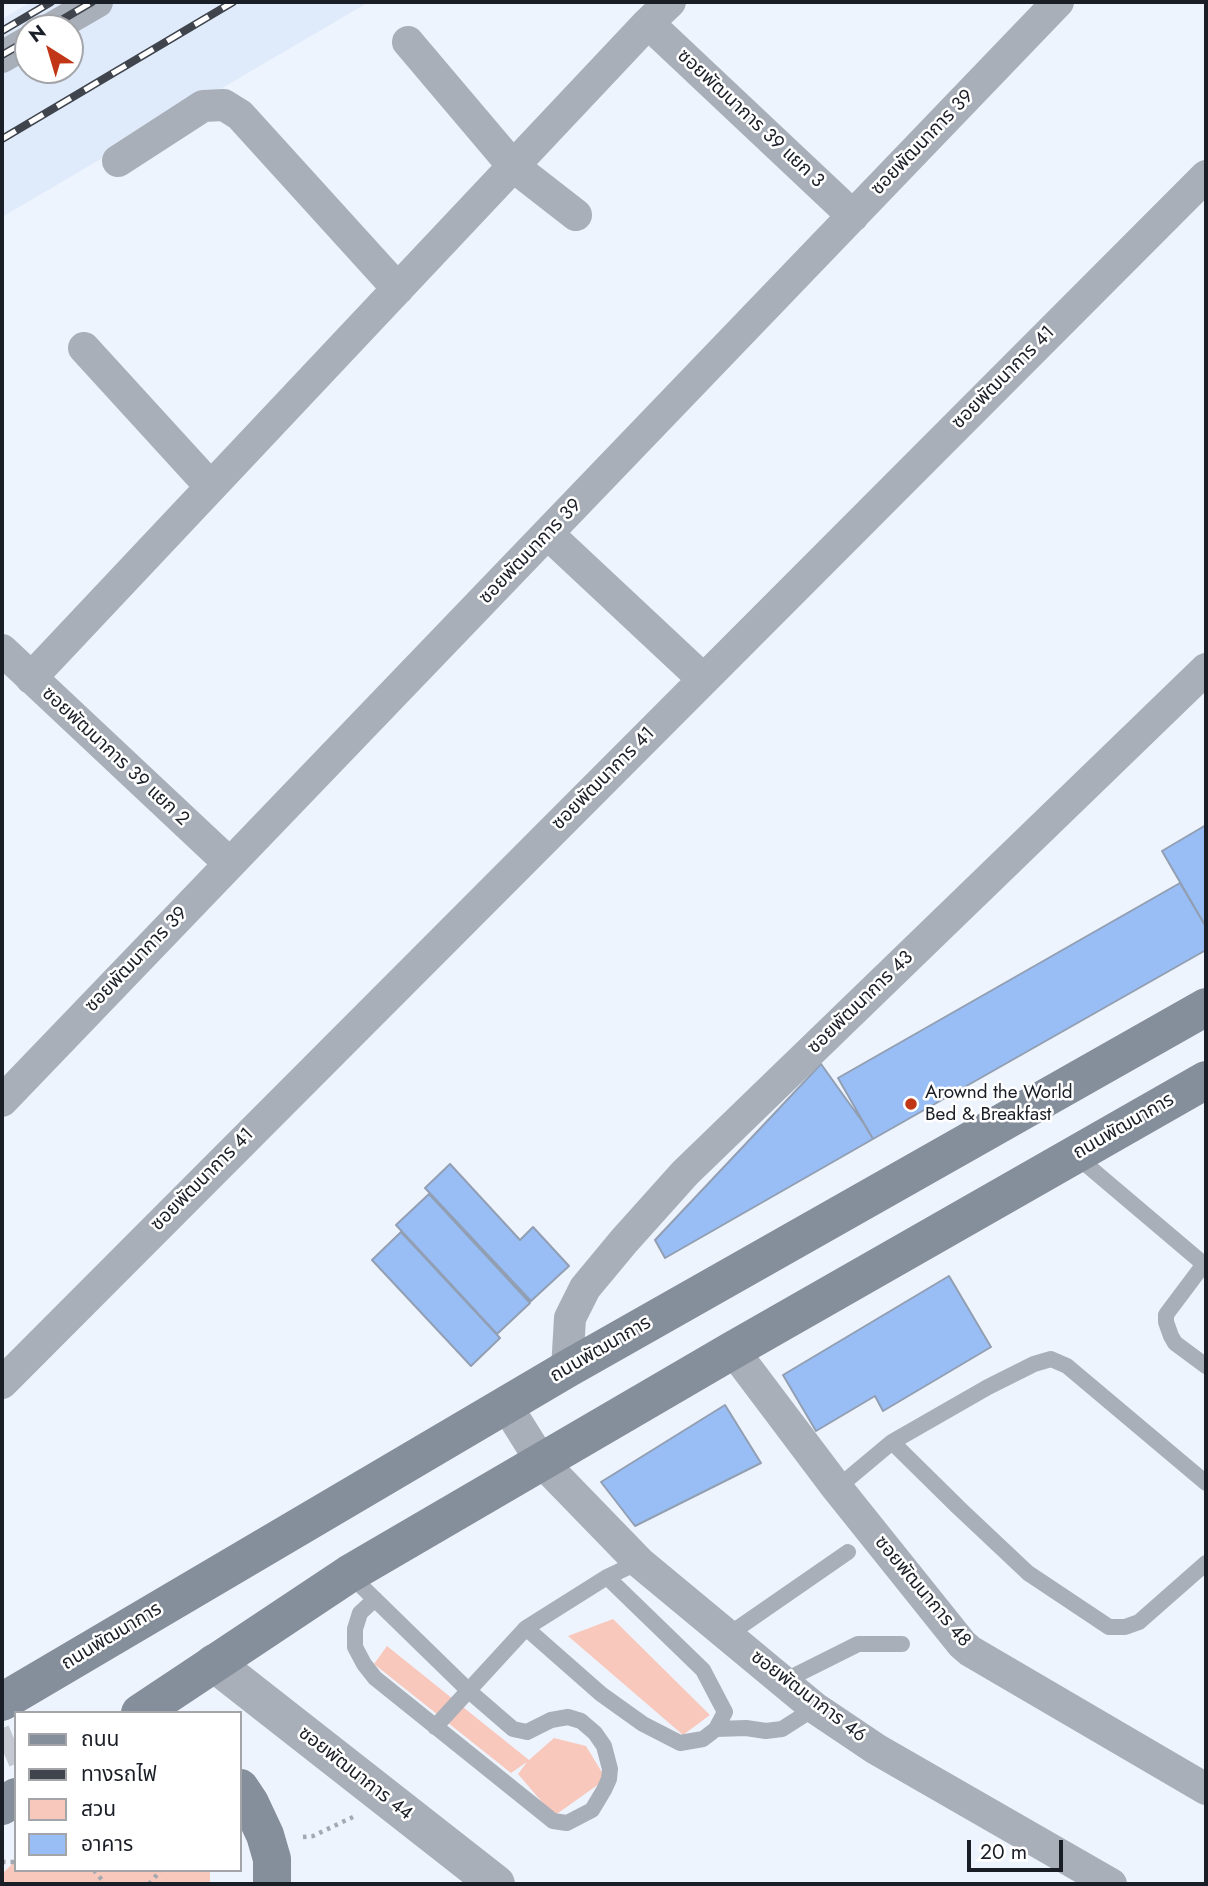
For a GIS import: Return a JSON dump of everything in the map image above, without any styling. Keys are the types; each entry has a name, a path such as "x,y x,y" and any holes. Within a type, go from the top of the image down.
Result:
{"main road":[{"name":"ถนนพัฒนาการ","path":"2,1702 567,1368 1206,1007"},
{"name":"ถนนพัฒนาการ","path":"144,1711 214,1663 362,1586 541,1461 1206,1080"},
{"path":"242,1791 265,1835 272,1859 272,1884"}],"street":[{"path":"76,14 97,2"},
{"name":"ซอยพัฒนาการ 39","path":"2,1101 1058,2"},
{"path":"31,678 659,12"},
{"name":"ซอยพัฒนาการ 39 แยก 3","path":"659,12 853,216"},
{"path":"408,42 513,166 576,215"},
{"path":"118,161 203,106 224,105 240,115 398,289"},
{"name":"ซอยพัฒนาการ 41","path":"2,1383 1206,176"},
{"path":"84,348 211,487"},
{"path":"548,534 703,679"},
{"name":"ซอยพัฒนาการ 39 แยก 2","path":"2,650 229,863"},
{"name":"ซอยพัฒนาการ 43","path":"567,1368 570,1318 585,1287 685,1173 1206,669"},
{"name":"ซอยพัฒนาการ 48","path":"733,1350 837,1488 957,1639 970,1651 1206,1789"},
{"name":"ซอยพัฒนาการ 46","path":"506,1405 541,1461 639,1562 815,1708 876,1749 1111,1884"},
{"name":"ซอยพัฒนาการ 44","path":"214,1663 496,1884"}],"lane":[{"path":"1075,1155 1205,1265 1166,1315 1166,1322 1175,1343 1206,1366"},
{"path":"837,1488 892,1442 988,1387 1034,1364 1051,1359 1067,1366 1206,1483"},
{"path":"892,1442 1028,1573 1109,1626 1125,1627 1139,1622 1206,1563"},
{"path":"728,1635 848,1552"},
{"path":"435,1727 526,1628 607,1577 639,1562"},
{"path":"526,1628 601,1694 643,1724 680,1743 703,1739 716,1729 725,1712 703,1670 607,1577"},
{"path":"362,1586 469,1691 513,1730 527,1732 551,1720 568,1717 581,1721 595,1733 604,1746 610,1769 609,1779 592,1810 567,1823 553,1821 375,1678 363,1664 355,1647 362,1586"},
{"path":"784,1681 858,1644 902,1644"},
{"path":"716,1729 782,1729 815,1708"}],"path":[{"path":"300,1838 313,1836 388,1800"}],"shaded area":[{"path":"31,2 369,2 2,217 2,19"}],"green space":[{"path":"613,1619 710,1715 683,1735 568,1636"},
{"path":"387,1646 529,1760 554,1738 586,1746 606,1779 554,1816 518,1774 527,1762 511,1773 374,1664"},
{"path":"14,1862 14,1872 210,1872 210,1884 2,1884 2,1874"}],"building":[{"path":"1206,825 1206,927 1162,851"},
{"path":"1180,883 1206,927 1206,950 873,1139 838,1078"},
{"path":"821,1064 873,1139 665,1258 655,1240"},
{"path":"450,1164 520,1240 533,1227 569,1266 531,1301 425,1188"},
{"path":"429,1194 530,1303 497,1334 396,1225"},
{"path":"401,1232 500,1338 471,1366 372,1260"},
{"path":"949,1276 991,1347 883,1411 875,1396 816,1431 783,1375"},
{"path":"725,1405 761,1463 635,1526 601,1482"}],"tunnel":[{"path":"2,1749 14,1744"}],"railway":[{"path":"2,31 51,2"},
{"path":"72,14 92,2"},
{"path":"2,139 233,2"},
{"path":"2,55 14,48"}],"place":[{"name":"Arownd the World Bed & Breakfast","path":"911,1104"}]}
